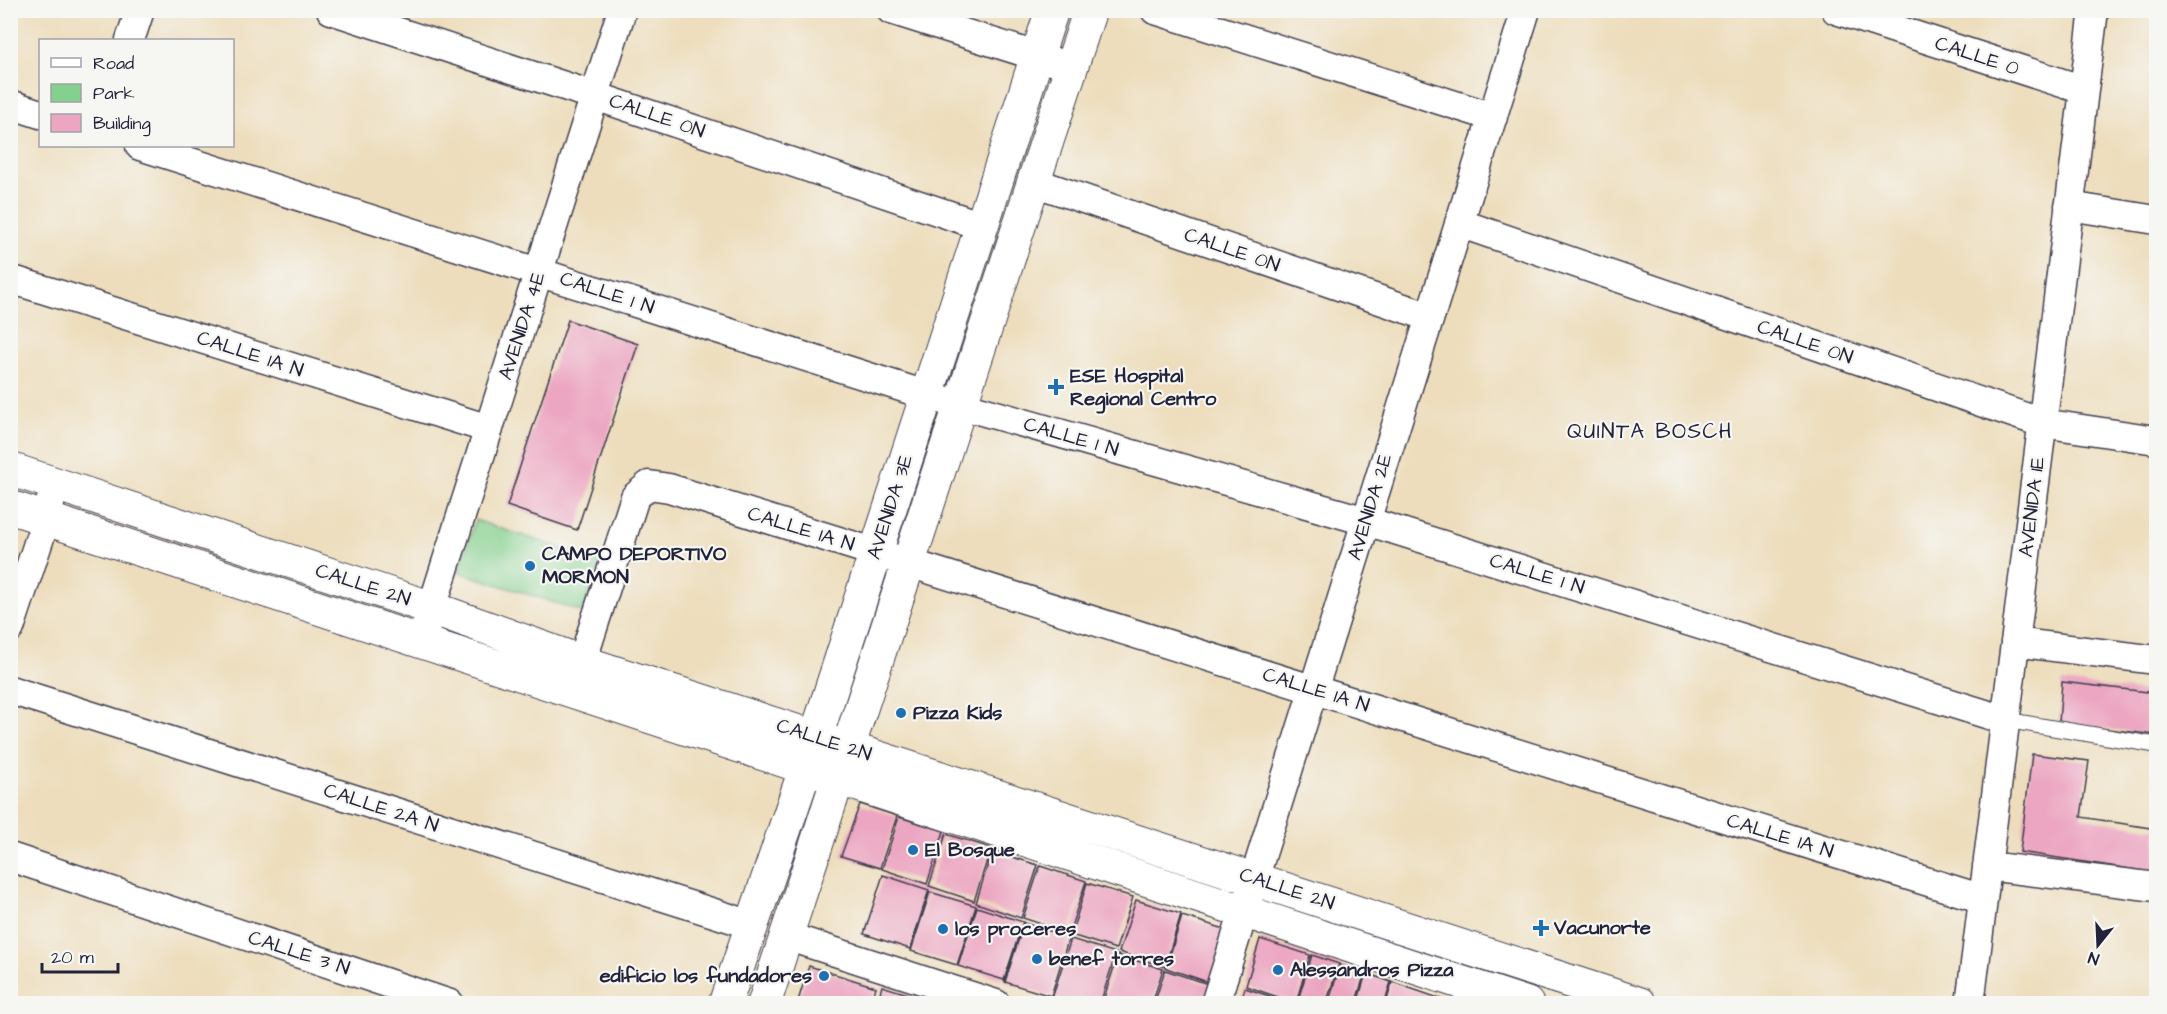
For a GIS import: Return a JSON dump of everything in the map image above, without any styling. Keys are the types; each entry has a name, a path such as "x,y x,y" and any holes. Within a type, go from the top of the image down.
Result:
{"street":[{"path":"130,39 140,10"},
{"name":"CALLE 0N","path":"331,10 982,226"},
{"name":"AVENIDA 4E","path":"421,642 622,10"},
{"path":"891,10 1071,67"},
{"name":"AVENIDA 3E","path":"725,1004 806,767 1052,10"},
{"name":"AVENIDA 3E","path":"764,1004 1090,10"},
{"path":"1155,10 1492,117"},
{"name":"AVENIDA 2E","path":"1215,1004 1526,10"},
{"name":"CALLE 0","path":"1836,10 2084,90"},
{"name":"AVENIDA 1E","path":"1970,1004 2094,10"},
{"path":"10,104 39,114"},
{"name":"CALLE 1 N","path":"143,147 926,395 1366,521 2005,720"},
{"name":"CALLE 0N","path":"1034,182 1430,317"},
{"path":"2069,206 2157,220"},
{"name":"CALLE 0N","path":"1459,223 2042,423 2157,440"},
{"name":"CALLE 1A N","path":"10,279 489,429"},
{"name":"CALLE 2N","path":"10,468 432,608 582,662 815,737 843,763 1244,911 1527,1004"},
{"path":"10,628 46,519 55,484"},
{"name":"CALLE 1A N","path":"582,662 635,496 649,485 669,488 1983,899"},
{"name":"CALLE 2N","path":"10,507 806,767 843,763 1254,879 1640,1004"},
{"path":"2015,642 2157,660"},
{"name":"CALLE 2A N","path":"10,690 752,925"},
{"name":"CALLE 3 N","path":"10,857 450,1004"},
{"path":"1987,866 2157,887"},
{"path":"786,936 996,1004"}],"lane":[{"path":"2005,720 2157,745"}],"green space":[{"name":"CAMPO DEPORTIVO MORMON","path":"475,520 601,561 583,612 459,572"}],"building":[{"path":"568,320 638,344 577,530 507,506"},
{"path":"2062,682 2156,693 2156,735 2059,723"},
{"path":"2032,754 2089,761 2081,817 2156,829 2156,873 2020,852"},
{"path":"860,804 897,816 880,868 841,856"},
{"name":"El Bosque","path":"899,817 944,831 927,884 882,869"},
{"path":"946,834 991,848 974,901 929,886"},
{"path":"992,851 1038,865 1021,918 976,903"},
{"path":"1040,866 1086,881 1069,933 1023,918"},
{"path":"883,875 929,890 910,949 864,934"},
{"path":"1087,883 1133,897 1116,949 1071,935"},
{"name":"los proceres","path":"930,892 976,906 957,965 911,951"},
{"path":"1136,900 1181,914 1165,967 1119,952"},
{"name":"los proceres","path":"977,907 1023,922 1004,980 958,966"},
{"path":"1182,916 1228,930 1211,983 1166,968"},
{"name":"benef torres","path":"1024,923 1069,937 1051,996 1005,982"},
{"name":"benef torres","path":"1071,939 1116,953 1100,1004 1070,1004 1052,998"},
{"name":"Alessandros Pizza","path":"1260,939 1310,955 1296,1003 1246,986"},
{"path":"1118,955 1163,969 1152,1004 1102,1004"},
{"path":"1312,955 1339,964 1326,1004 1297,1003"},
{"path":"1340,965 1365,973 1355,1004 1328,1004"},
{"name":"edificio los fundadores","path":"809,966 876,987 871,1004 797,1004"},
{"path":"1165,970 1211,985 1205,1004 1154,1004"},
{"path":"1366,973 1391,982 1384,1004 1357,1004"},
{"path":"1392,982 1453,1003 1453,1004 1386,1004"},
{"path":"882,986 937,1003 937,1004 877,1004"},
{"path":"1245,988 1291,1003 1291,1004 1240,1004"}],"place":[{"name":"ESE Hospital Regional Centro","path":"1056,387"},
{"name":"CAMPO DEPORTIVO MORMON","path":"530,566"},
{"name":"Pizza Kids","path":"901,713"},
{"name":"El Bosque","path":"913,850"},
{"name":"Vacunorte","path":"1541,928"},
{"name":"los proceres","path":"943,929"},
{"name":"benef torres","path":"1037,959"},
{"name":"Alessandros Pizza","path":"1278,970"},
{"name":"edificio los fundadores","path":"824,976"}],"district":[{"name":"QUINTA BOSCH","path":"1650,431"}]}
